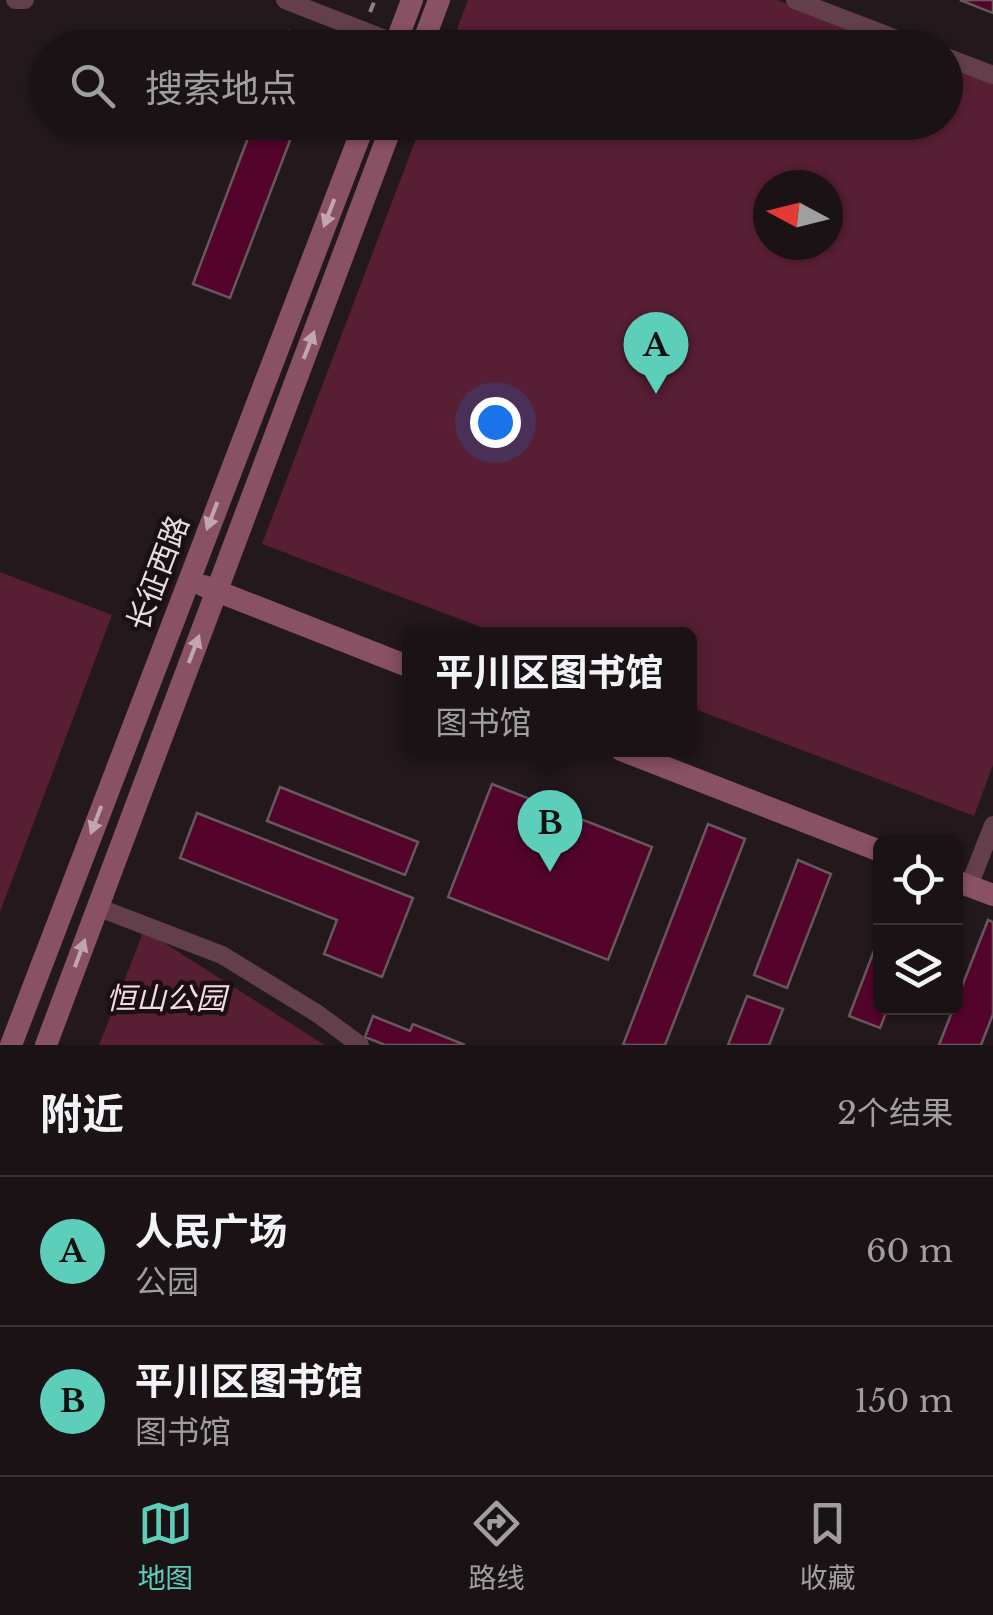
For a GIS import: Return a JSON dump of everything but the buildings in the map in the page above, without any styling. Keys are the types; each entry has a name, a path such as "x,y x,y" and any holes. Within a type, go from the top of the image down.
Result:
{"main road":[{"path":"400,30 412,0"},
{"path":"428,30 439,0"},
{"name":"长征西路","path":"10,1045 357,140"},
{"name":"长征西路","path":"46,1045 386,140"},
{"path":"188,580 402,664"},
{"path":"639,757 873,848"},
{"path":"963,883 993,895"}],"street":[{"path":"15,0 25,0"},
{"path":"285,0 356,30"},
{"path":"795,0 873,30"},
{"path":"963,64 993,75"},
{"path":"963,881 993,825"},
{"path":"97,907 222,955 318,1014 360,1045"}],"green space":[{"path":"468,0 777,0 856,30 457,30"},
{"path":"963,71 993,83 993,765 974,816 697,710 697,627 481,627 262,544 416,140 963,140"},
{"path":"0,572 112,615 0,912"},
{"name":"恒山公园","path":"144,930 325,1045 99,1045"}],"place":[{"name":"人民广场","path":"656,394"},
{"name":"平川区图书馆","path":"550,872"}]}
